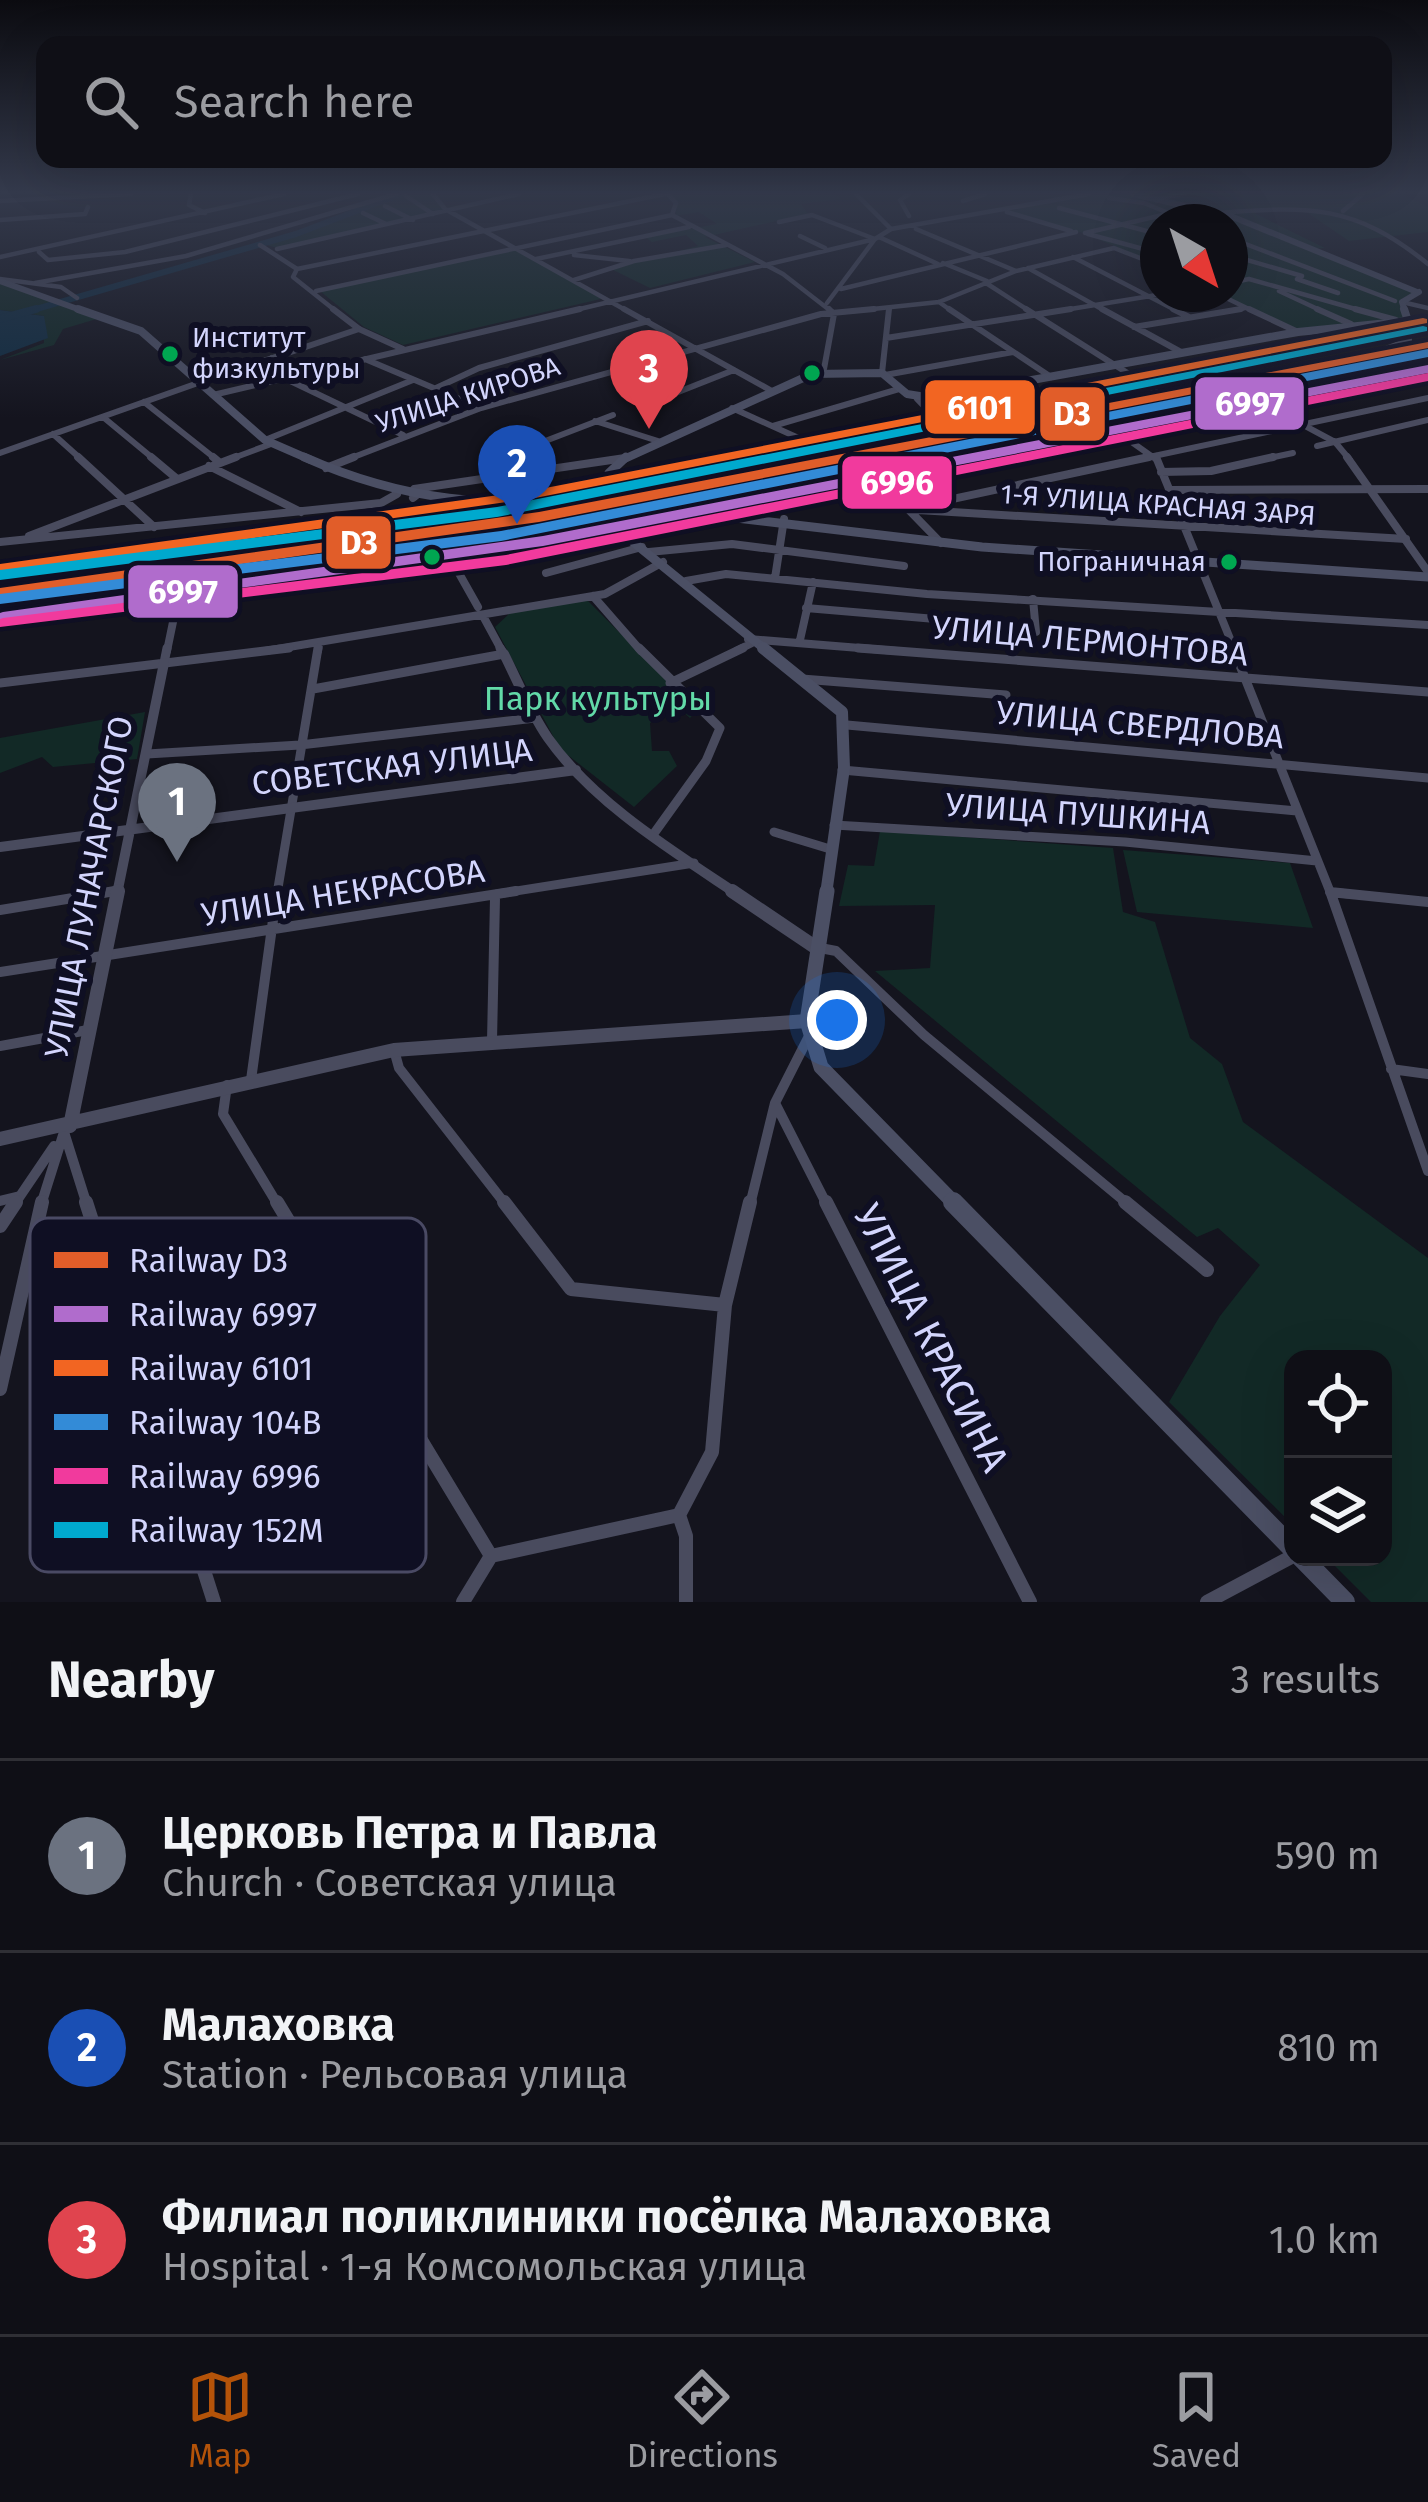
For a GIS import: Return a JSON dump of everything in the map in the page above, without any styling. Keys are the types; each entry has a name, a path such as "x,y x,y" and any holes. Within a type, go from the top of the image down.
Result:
{"main road":[{"path":"1361,269 1425,294"},
{"path":"0,280 56,300 74,300 141,332 268,442 326,468 397,494 572,501 603,494 608,473 625,458 812,374 883,374 917,399 1298,332 1401,321 1398,301 1425,294"},
{"path":"611,524 678,514 784,519 940,543 1428,574"},
{"path":"611,524 686,581 750,641 837,706 847,725 807,1029 828,1077 1284,1542"},
{"path":"1308,1566 1345,1602"}],"street":[{"path":"0,280 34,283 118,269"},
{"path":"297,269 293,277 359,329 403,349"},
{"path":"316,291 421,269"},
{"path":"553,269 772,391"},
{"path":"574,280 609,269"},
{"path":"213,395 740,269"},
{"path":"772,269 827,303 834,314 824,369"},
{"path":"827,303 852,269"},
{"path":"841,289 918,269"},
{"path":"954,269 987,282 1156,392"},
{"path":"1011,269 1016,271"},
{"name":"УЛИЦА КИРОВА","path":"326,468 481,408 834,314 938,302 1025,269"},
{"path":"1029,269 1181,352"},
{"path":"1098,269 1140,291"},
{"path":"1273,269 1338,293"},
{"path":"1301,269 1428,308"},
{"path":"1274,283 1311,273"},
{"path":"732,408 803,440 851,436 902,441 1378,352 1409,340 1401,321 1249,279"},
{"path":"1249,279 1351,324"},
{"path":"34,283 74,300"},
{"path":"886,338 1140,298"},
{"path":"938,302 1051,376"},
{"path":"889,308 883,374 1012,352"},
{"path":"1248,309 1298,332"},
{"path":"1180,312 1189,317"},
{"path":"1134,327 1220,312"},
{"path":"436,388 479,368 648,321"},
{"path":"0,453 359,329"},
{"path":"272,358 303,373"},
{"path":"365,358 481,408"},
{"path":"762,490 1428,364"},
{"path":"1410,367 1428,376"},
{"path":"812,374 824,369 835,374"},
{"path":"663,398 734,370"},
{"path":"284,378 405,436"},
{"path":"18,540 413,380"},
{"path":"773,426 899,388"},
{"path":"1253,398 1335,442 1374,490 1428,574"},
{"path":"906,509 1428,398"},
{"path":"917,399 948,431"},
{"path":"144,402 219,462"},
{"path":"514,453 613,415"},
{"path":"104,417 176,478"},
{"path":"591,420 658,441"},
{"path":"1317,446 1428,420"},
{"path":"1109,426 1154,456 1171,490 1240,677 1330,892 1428,1171"},
{"path":"53,434 154,527"},
{"path":"1161,472 1211,471 1293,453"},
{"path":"417,493 625,458"},
{"path":"208,466 301,512"},
{"path":"872,472 940,543"},
{"path":"1171,490 1428,489"},
{"path":"0,530 3,542 381,503 397,494"},
{"path":"0,584 304,549 525,514 572,501"},
{"name":"1-Я УЛИЦА КРАСНАЯ ЗАРЯ","path":"906,509 1406,539"},
{"path":"775,578 784,519"},
{"path":"0,608 447,552 611,524"},
{"path":"546,573 689,545 779,548 904,566"},
{"path":"447,552 535,718 576,770 694,863 815,947 836,951 924,1035 1207,1270"},
{"path":"0,683 319,644 480,612 593,596 617,590 651,554"},
{"path":"686,581 726,574 1428,625"},
{"path":"800,640 813,582"},
{"name":"УЛИЦА ЛУНАЧАРСКОГО","path":"67,1129 147,754 149,718 180,588"},
{"path":"593,596 720,734 655,832"},
{"path":"1033,599 1036,632"},
{"path":"806,608 959,621"},
{"name":"УЛИЦА ЛЕРМОНТОВА","path":"750,641 800,640 1428,692"},
{"path":"670,683 750,641"},
{"path":"251,1080 289,807 319,644"},
{"path":"313,689 504,654"},
{"path":"802,679 1006,695"},
{"path":"147,754 300,745 535,718"},
{"name":"УЛИЦА СВЕРДЛОВА","path":"847,725 1428,778"},
{"name":"СОВЕТСКАЯ УЛИЦА","path":"0,847 576,770"},
{"path":"842,770 1297,811"},
{"name":"УЛИЦА ПУШКИНА","path":"834,825 1125,842 1317,861"},
{"path":"774,832 830,849"},
{"name":"УЛИЦА НЕКРАСОВА","path":"0,972 495,898 694,863"},
{"path":"0,910 115,891"},
{"path":"1330,892 1428,902"},
{"path":"492,1041 495,898"},
{"path":"0,1139 67,1129 227,1085 394,1050 492,1041 807,1029 775,1103 725,1305 712,1452 679,1515 686,1536 686,1602"},
{"path":"0,1046 88,1030"},
{"path":"394,1050 399,1069 571,1289 725,1305"},
{"path":"1391,1069 1428,1074"},
{"path":"227,1085 223,1114 286,1218"},
{"name":"УЛИЦА КРАСИНА","path":"775,1103 1030,1602"},
{"path":"0,1226 67,1129"},
{"path":"39,1218 50,1167 67,1129"},
{"path":"67,1129 95,1218"},
{"path":"0,1201 20,1196"},
{"path":"0,1389 30,1256"},
{"path":"426,1449 491,1556"},
{"path":"464,1602 491,1556 679,1515"},
{"path":"1207,1602 1284,1560"},
{"path":"205,1572 214,1602"}],"green space":[{"path":"425,269 550,269 605,298 403,345 364,327 320,291"},
{"path":"612,269 728,269 650,288"},
{"path":"1248,269 1359,269 1415,292 1400,300 1405,319 1298,331 1248,307"},
{"path":"0,284 100,318 63,329 54,345 0,360 44,343 44,316 0,310"},
{"name":"Парк культуры","path":"587,600 697,710 690,718 674,704 650,723 652,751 669,751 677,766 634,807 560,749 495,627 511,612"},
{"path":"145,712 137,759 53,767 42,757 0,773 0,738"},
{"path":"880,831 1113,848 1123,912 1155,922 1190,1038 1222,1064 1243,1122 1428,1258 1428,1602 1371,1602 1335,1566 1392,1566 1392,1350 1284,1350 1284,1516 1169,1402 1220,1316 1260,1265 1218,1228 1197,1237 875,971 930,968 935,905 839,906 848,865 874,866"},
{"path":"1123,850 1290,863 1313,928 1137,912"}],"water":[{"path":"0,310 44,316 48,338 0,356"}],"waterway":[{"path":"26,312 176,269"},
{"path":"0,319 36,309"}],"rail line":[{"name":"6101","path":"0,569 535,494 1423,321"},
{"name":"152М","path":"0,575 497,512 1423,329"},
{"name":"D3","path":"0,593 539,517 1428,345"},
{"name":"104В","path":"0,599 501,536 1428,353"},
{"name":"6997","path":"3,617 543,541 1428,369"},
{"name":"6996","path":"3,623 506,560 1428,377"}],"place":[{"name":"Институт физкультуры","path":"170,354"},
{"name":"Филиал поликлиники посёлка Малаховка","path":"649,429"},
{"name":"Малаховка","path":"517,524"},
{"name":"Пограничная","path":"1229,562"},
{"name":"Церковь Петра и Павла","path":"177,862"}]}
